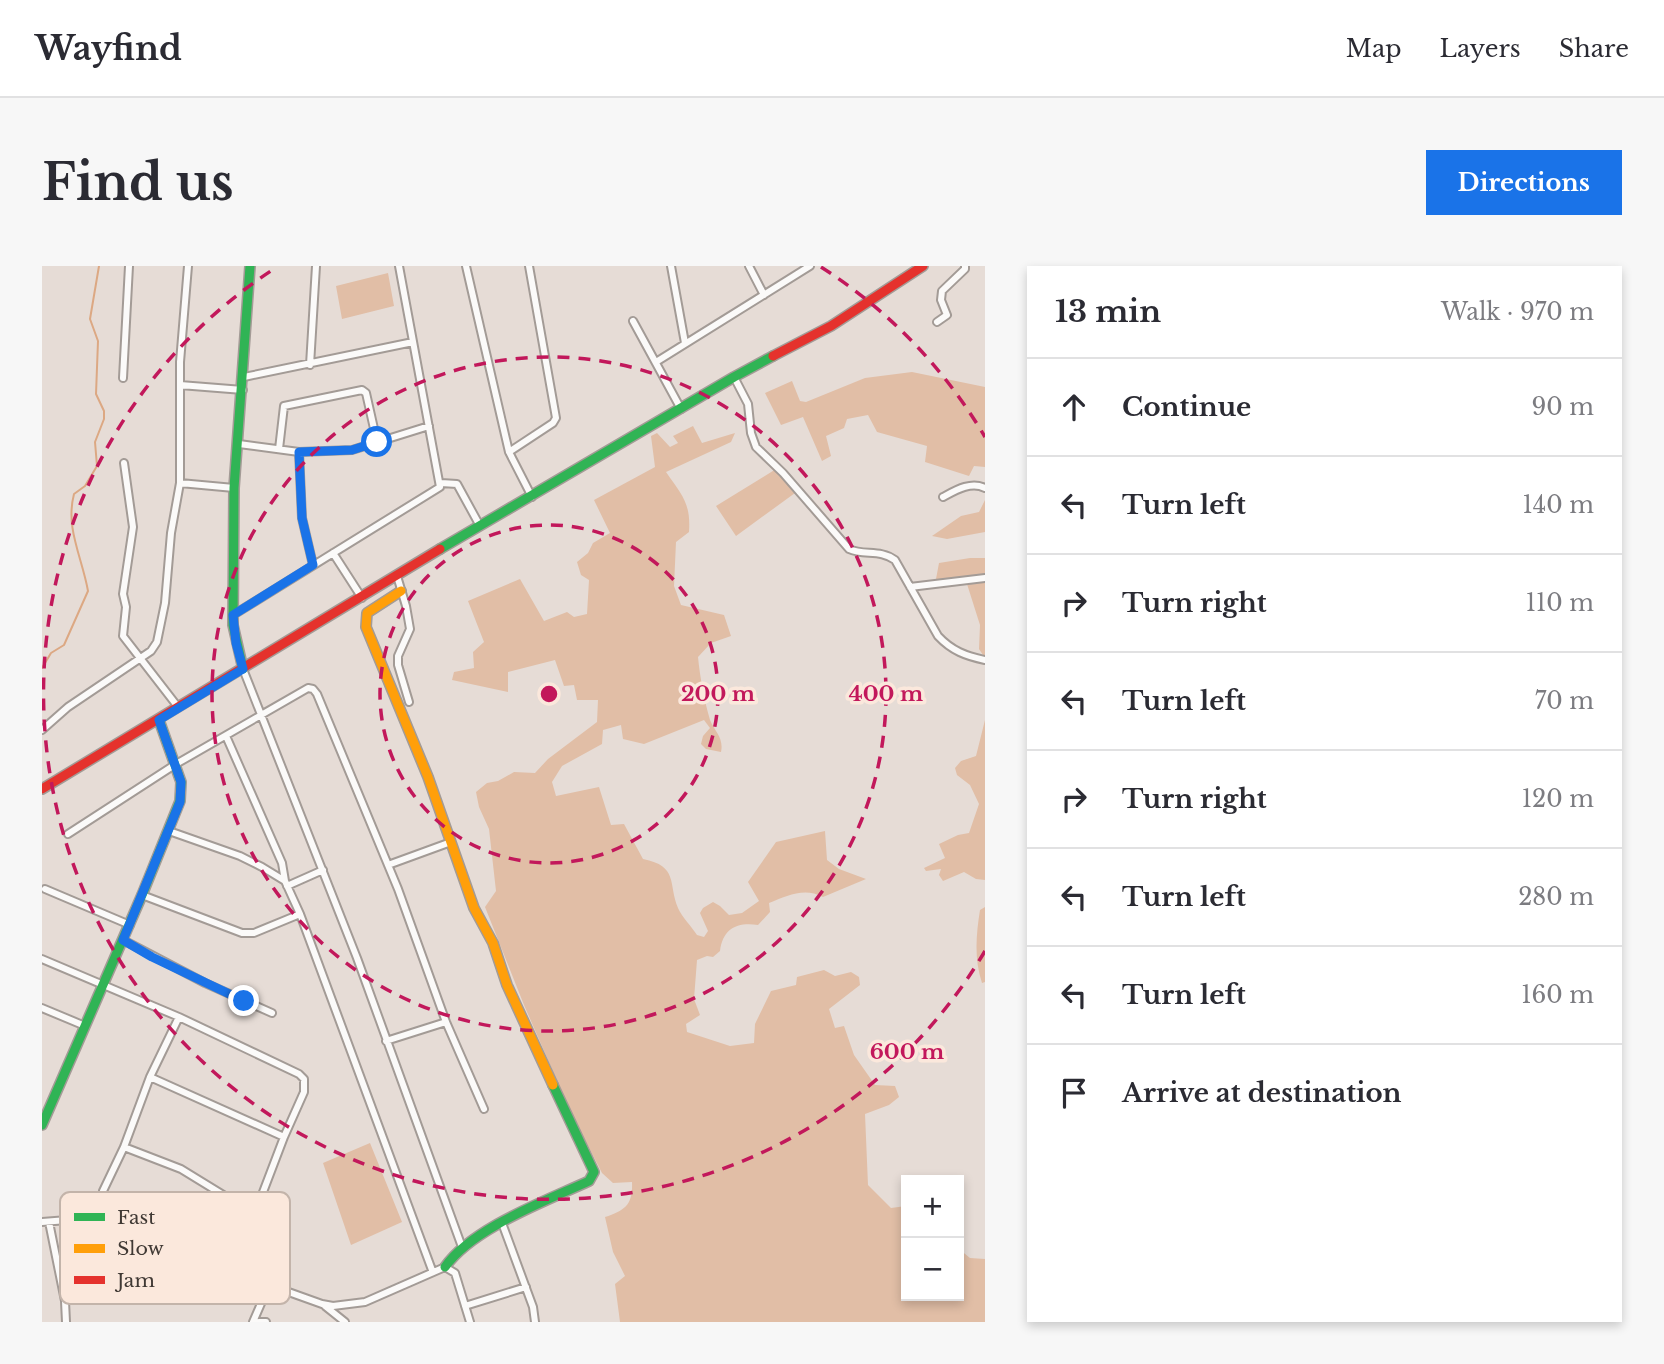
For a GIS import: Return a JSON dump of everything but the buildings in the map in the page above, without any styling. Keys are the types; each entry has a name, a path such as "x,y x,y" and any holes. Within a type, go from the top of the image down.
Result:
{"street":[{"path":"123,379 129,266"},
{"path":"42,730 68,707 151,651 157,642 165,603 171,533 180,484 180,362 188,266"},
{"path":"250,266 234,488 233,615 236,643 243,669 358,958 462,1247"},
{"path":"310,365 316,266"},
{"path":"233,615 437,489 441,483 399,266"},
{"path":"466,266 509,452 531,497"},
{"path":"509,452 553,423 557,411 529,266"},
{"path":"671,266 685,343"},
{"path":"749,266 764,295"},
{"path":"656,362 810,266"},
{"path":"42,789 480,526 734,377 831,326 910,269 923,266"},
{"path":"937,322 947,315 941,300 942,291 965,266"},
{"path":"633,321 681,409"},
{"path":"244,377 413,342"},
{"path":"734,377 748,404 751,433 758,451 783,473 849,549 854,552 886,554 897,562 948,647 965,656 985,660"},
{"path":"180,385 243,390"},
{"path":"279,449 284,406 362,390 366,393 377,442"},
{"path":"239,444 299,452 352,450 429,426"},
{"path":"299,452 302,518 313,565"},
{"path":"124,463 133,527 123,594 126,607 123,636 178,706"},
{"path":"441,483 457,484 480,526"},
{"path":"180,484 234,488"},
{"path":"943,497 960,488 978,485 985,488"},
{"path":"333,552 362,598"},
{"path":"397,576 410,629 398,656 409,702"},
{"path":"910,587 985,578"},
{"path":"401,591 367,613 366,627 428,777 474,908 493,943 507,985 594,1172 589,1181 502,1223 462,1247 449,1257 445,1267"},
{"path":"68,834 176,764 308,688 313,689 388,865 446,1022 484,1109"},
{"path":"42,1125 130,925 169,831 181,791 176,764 159,720"},
{"path":"226,736 282,863 286,883 300,914 432,1270"},
{"path":"169,831 240,856 286,883 323,870"},
{"path":"388,865 451,842"},
{"path":"46,889 130,925"},
{"path":"142,895 246,934 300,914"},
{"path":"123,940 205,983 272,1013"},
{"path":"42,960 178,1017 299,1074 304,1079 306,1087 263,1192"},
{"path":"42,1008 85,1027"},
{"path":"103,1192 178,1017"},
{"path":"386,1041 446,1022"},
{"path":"150,1077 284,1138"},
{"path":"124,1147 180,1169 218,1192"},
{"path":"46,1222 60,1281"},
{"path":"502,1223 533,1307 535,1322"},
{"path":"290,1292 322,1304 348,1305 365,1302 432,1270 445,1267 455,1273 470,1322"},
{"path":"465,1306 526,1287"},
{"path":"66,1304 66,1322"},
{"path":"253,1322 261,1304"},
{"path":"322,1304 340,1320"},
{"path":"259,1322 266,1322"}],"shaded area":[{"path":"388,273 394,306 342,319 336,286"},
{"path":"912,372 985,387 985,467 974,466 969,476 925,462 927,446 877,432 868,415 847,419 844,428 826,436 831,456 822,461 803,417 781,425 765,393 792,381 800,401 806,402 865,378"},
{"path":"693,426 702,443 735,433 731,442 666,472 684,500 688,514 689,532 676,542 674,586 681,605 724,615 731,636 711,643 698,657 706,705 720,739 721,752 706,749 701,744 703,736 710,728 704,720 644,744 623,739 621,725 603,730 602,744 562,766 552,782 556,796 599,787 611,825 624,824 643,859 662,866 667,871 680,911 697,935 704,937 708,931 700,913 703,908 713,902 729,915 742,913 759,901 748,882 776,842 825,831 827,860 839,869 866,879 823,897 802,893 782,898 769,903 770,912 758,925 737,926 728,932 720,951 713,957 697,960 694,999 700,1015 686,1024 687,1032 730,1046 754,1043 755,1024 771,991 796,985 797,977 824,970 835,976 851,972 859,977 860,985 829,1009 835,1028 844,1026 854,1055 875,1085 895,1086 899,1097 889,1105 865,1114 868,1185 891,1208 901,1207 901,1301 964,1301 964,1253 970,1258 985,1259 985,1322 620,1322 615,1284 625,1276 613,1252 605,1217 626,1206 631,1196 632,1182 613,1183 602,1173 572,1115 524,1005 485,907 496,891 489,829 479,807 476,792 487,783 498,781 514,772 535,773 548,759 597,722 598,700 577,700 574,685 564,686 555,660 508,672 508,692 452,680 454,672 474,668 473,652 484,642 468,601 520,579 544,621 567,612 574,617 587,614 589,580 581,575 577,562 588,553 593,543 610,533 594,500 655,467 651,436 657,433 670,447 678,443 673,436"},
{"path":"776,469 795,493 736,536 716,506"},
{"path":"985,500 985,532 947,539 932,536 961,516 979,512"},
{"path":"985,558 985,658 979,649 980,625 967,584 936,579 939,563"},
{"path":"985,720 985,880 976,879 964,872 943,881 939,875 941,869 926,871 924,868 945,858 939,844 969,833 979,804 970,785 957,775 955,768 961,761 976,756"},
{"path":"985,907 985,982 982,983 977,938 980,910"},
{"path":"370,1143 402,1222 351,1245 323,1163"}],"waterway":[{"path":"42,668 51,653 64,645 88,591 73,531 72,507 74,494 85,486 97,466 95,442 104,419 104,411 96,394 98,341 90,319 99,266"}],"traffic: fast":[{"path":"243,669 233,625 234,488 250,266"},
{"path":"440,549 773,356"},
{"path":"42,1125 180,801 181,782 159,720"},
{"path":"445,1267 457,1253 491,1228 589,1181 594,1172 553,1085"}],"traffic: slow":[{"path":"401,591 367,613 366,627 428,777 474,908 493,943 507,985 553,1085"}],"traffic: jam":[{"path":"773,356 831,326 923,266"},
{"path":"42,789 440,549"}],"route":[{"path":"244,1001 152,957 123,940 180,802 181,782 159,720 178,706 243,669 236,643 233,615 313,565 302,518 299,452 352,450 377,442"}]}
